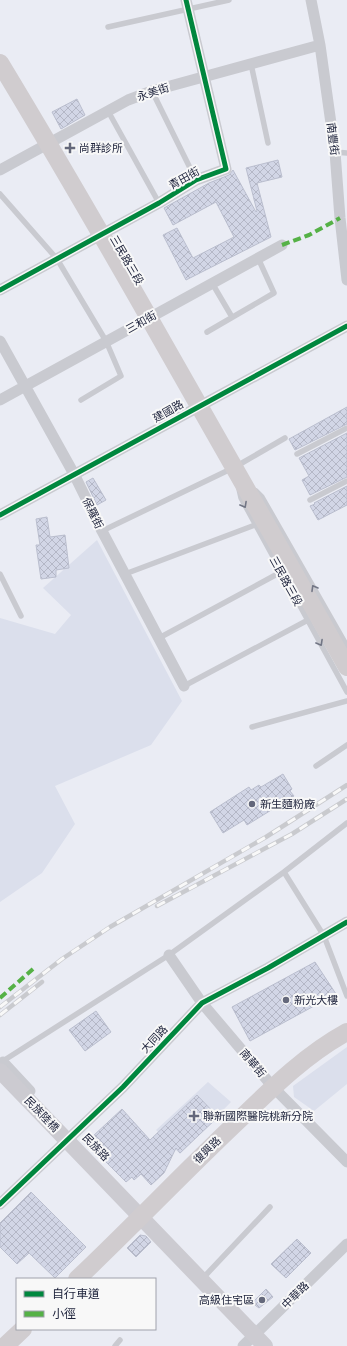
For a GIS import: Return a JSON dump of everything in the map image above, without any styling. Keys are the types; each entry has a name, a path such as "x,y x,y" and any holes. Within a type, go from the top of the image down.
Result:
{"main road":[{"name":"三民路三段","path":"0,63 49,143 102,235 250,493 347,667"},
{"name":"復興路","path":"78,1278 139,1215 273,1087 313,1054 347,1032"},
{"path":"5,1346 22,1330"}],"street":[{"name":"南豐街","path":"311,0 320,45 336,152 344,218 347,280"},
{"name":"青田街","path":"0,290 160,203 196,180 226,169 187,5"},
{"name":"永美街","path":"0,170 128,100 152,91 320,45"},
{"name":"三和街","path":"0,400 282,245"},
{"name":"建國路","path":"0,515 347,326"},
{"name":"保羅街","path":"0,341 74,474 184,686"},
{"name":"大同路","path":"0,1204 123,1087 202,1003 347,922"},
{"name":"南華街","path":"169,955 202,1003 273,1087 347,1162"},
{"name":"民族路","path":"1,1064 137,1202 139,1215"},
{"name":"民族陸橋","path":"1,1064 117,1192"},
{"name":"民族路","path":"0,1078 127,1212 139,1215"},
{"name":"民族路","path":"117,1192 201,1279 254,1342"},
{"name":"中華路","path":"254,1342 347,1244"}],"lane":[{"path":"108,27 187,5 229,0"},
{"path":"251,64 268,143"},
{"path":"152,91 196,180"},
{"path":"108,111 160,203"},
{"path":"336,152 347,153"},
{"path":"0,194 57,259 106,341 120,376 81,400"},
{"path":"207,332 274,293 258,258"},
{"path":"212,283 232,317"},
{"path":"297,454 347,428"},
{"path":"102,530 235,467 285,438"},
{"name":"三民路三段","path":"235,467 240,498 347,692"},
{"name":"三民路三段","path":"235,467 262,497 347,646"},
{"path":"310,500 347,481"},
{"path":"125,574 255,525"},
{"path":"159,638 281,572"},
{"path":"0,574 21,616"},
{"path":"184,686 308,620"},
{"path":"252,727 347,700"},
{"path":"316,766 347,745"},
{"path":"1,1064 169,955 284,872 347,823"},
{"path":"284,872 324,936 347,996"},
{"path":"201,1279 270,1207"},
{"path":"115,1346 120,1340"}],"shaded area":[{"path":"97,540 182,701 151,745 55,786 75,824 42,873 0,902 0,618 55,634 71,615 43,588"},
{"path":"347,1047 347,1084 314,1111 294,1097 293,1086"},
{"name":"聯新國際醫院桃新分院","path":"208,1082 231,1102 180,1154 156,1130"}],"building":[{"path":"77,99 85,115 61,129 52,112"},
{"path":"278,160 282,177 257,183 271,237 186,280 163,235 177,228 193,258 234,237 216,202 173,225 164,208 209,183 229,175 233,170 256,212 246,168"},
{"path":"347,407 347,424 295,450 289,439"},
{"path":"347,433 347,477 310,495 302,480 309,476 299,458"},
{"path":"93,478 106,500 97,505 86,482"},
{"path":"347,486 347,505 318,520 310,506"},
{"path":"47,517 50,537 65,535 69,568 56,570 56,577 41,579 36,545 40,545 36,519"},
{"name":"新生麵粉廠","path":"283,774 292,789 290,791 294,796 247,825 244,820 223,833 210,812 249,787 251,790 259,785 261,787"},
{"name":"新光大樓","path":"315,962 336,994 250,1041 232,1007"},
{"path":"96,1011 111,1032 85,1051 69,1030"},
{"path":"197,1095 218,1117 180,1153 176,1148 164,1173 151,1185 141,1174 134,1180 132,1177 126,1182 102,1158 106,1152 92,1137 122,1109 150,1140"},
{"path":"31,1192 86,1247 55,1278 29,1253 17,1264 0,1247 0,1223"},
{"path":"140,1235 146,1236 151,1242 136,1257 127,1248"},
{"path":"297,1239 311,1253 286,1278 271,1264"},
{"name":"高級住宅區","path":"266,1289 273,1297 259,1308 252,1303"}],"railway":[{"path":"0,1007 62,959 110,927 266,837 347,785"},
{"path":"157,906 292,834 347,799"},
{"path":"0,1015 42,982"}],"marked path":[{"path":"282,245 309,235 340,218"},
{"path":"0,998 33,969"}],"cycle path":[{"path":"0,290 159,203 196,180 226,169 186,0"},
{"path":"0,515 347,326"},
{"path":"0,1204 123,1087 202,1003 268,968 347,922"}],"place":[{"name":"尚群診所","path":"70,148"},
{"name":"新生麵粉廠","path":"252,804"},
{"name":"新光大樓","path":"286,1000"},
{"name":"聯新國際醫院桃新分院","path":"194,1116"},
{"name":"高級住宅區","path":"262,1300"}]}
